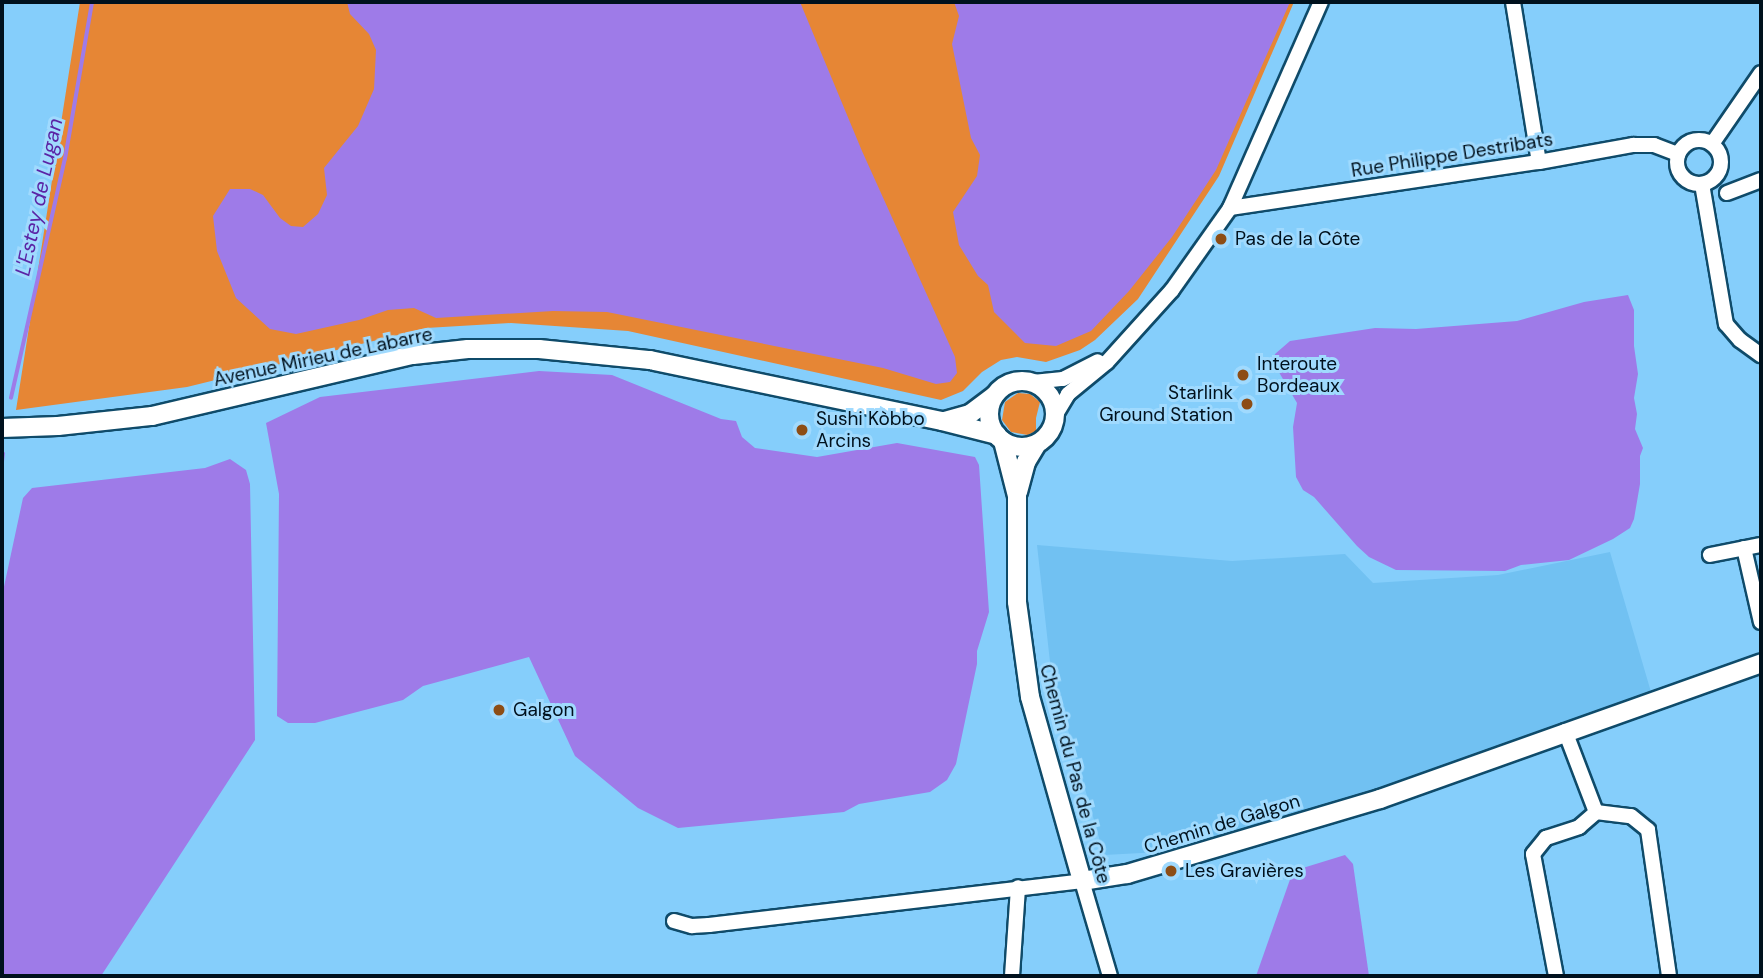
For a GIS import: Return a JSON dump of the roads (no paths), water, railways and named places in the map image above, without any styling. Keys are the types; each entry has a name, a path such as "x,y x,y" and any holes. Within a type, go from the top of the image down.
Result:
{"main road":[{"name":"Avenue Mirieu de Labarre","path":"2,428 152,416 413,355 468,349 579,351 650,360 942,421 1000,438"},
{"path":"1012,382 1033,382 1050,395 1055,416 1051,430 1037,444 1016,447 1000,438 989,420 994,396 1012,382"},
{"name":"Avenue Mirieu de Labarre","path":"942,421 970,414 994,396"},
{"name":"Chemin du Pas de la Côte","path":"1000,438 1017,496"},
{"name":"Chemin du Pas de la Côte","path":"1037,444 1026,462 1017,496 1017,602 1022,655 1030,697 1082,881"},
{"name":"Chemin de Galgon","path":"1082,881 1128,874 1380,799 1761,663"}],"street":[{"path":"1055,416 1068,394 1123,346 1172,290 1230,208 1321,2"},
{"path":"1513,2 1539,162"},
{"path":"1712,144 1761,73"},
{"path":"1692,140 1712,144 1720,156 1719,171 1702,184 1687,181 1677,169 1678,154 1692,140"},
{"name":"Rue Philippe Destribats","path":"1230,208 1271,204 1633,145 1654,145 1678,154"},
{"path":"1727,193 1761,180"},
{"path":"1702,184 1726,324 1740,340 1761,355"},
{"path":"1033,382 1063,379 1123,346"},
{"path":"1710,555 1761,545"},
{"path":"1744,548 1761,622"},
{"path":"1565,731 1596,812"},
{"path":"1556,976 1533,854 1546,838 1579,827 1596,812 1631,816 1648,830 1669,976"},
{"name":"Chemin de Galgon","path":"674,921 701,926 1082,881"},
{"name":"Chemin du Pas de la Côte","path":"1082,881 1110,976"},
{"path":"1012,976 1018,887"}],"waterway":[{"name":"L'Estey de Lugan","path":"11,398 65,159 92,2"},
{"name":"L'Estey de Lugan","path":"2,462 3,454"}],"place":[{"name":"Pas de la Côte","path":"1221,239"},
{"name":"Interoute Bordeaux","path":"1243,375"},
{"name":"Starlink Ground Station","path":"1247,404"},
{"name":"Sushi Kòbbo Arcins","path":"802,430"},
{"name":"Galgon","path":"499,710"},
{"name":"Les Gravières","path":"1171,871"}]}
